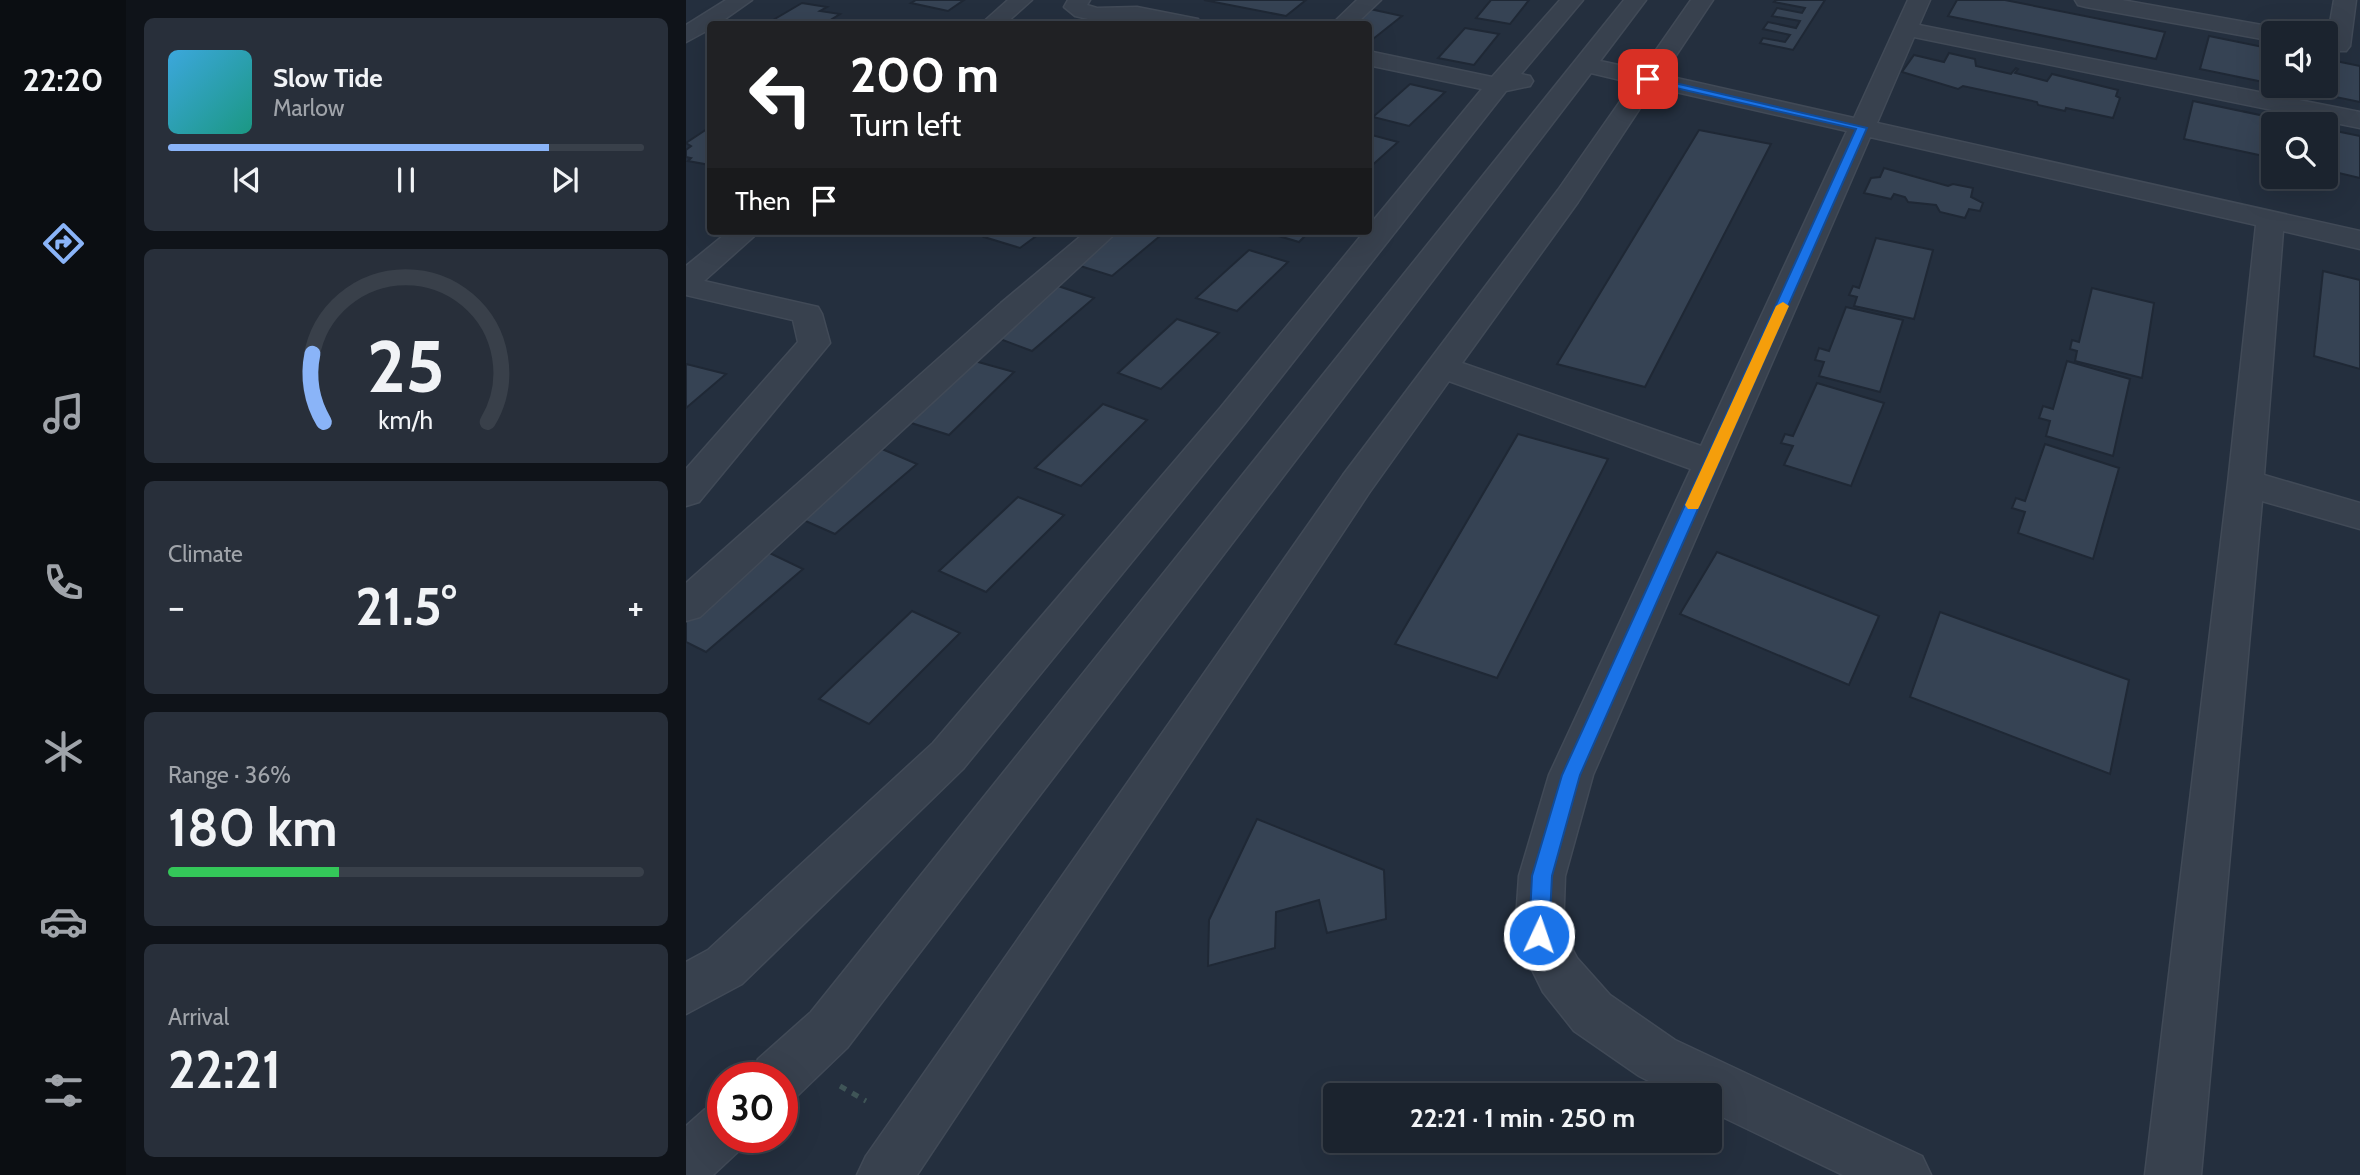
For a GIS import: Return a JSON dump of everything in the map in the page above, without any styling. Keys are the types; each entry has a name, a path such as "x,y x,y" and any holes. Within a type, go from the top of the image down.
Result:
{"street":[{"path":"708,21 741,0"},
{"path":"996,21 1021,0"},
{"path":"1079,0 1075,7 1085,13 1147,21"},
{"path":"1346,21 1370,0"},
{"path":"1475,203 1467,180 1509,101 1572,0"},
{"path":"885,1175 1356,484 1568,196 1702,0"},
{"path":"2086,0 2261,32"},
{"path":"2341,46 2345,0"},
{"path":"686,989 725,967 948,756 1233,415 1509,101 1556,74 1593,28 1625,12"},
{"path":"795,1062 830,1030 1625,12"},
{"path":"1903,1175 1657,1058 1592,1013 1560,975 1539,935 1542,876 1571,775 1913,15 2360,120"},
{"path":"686,35 707,22"},
{"path":"1372,59 1509,101"},
{"path":"1583,64 2360,240"},
{"path":"2173,1175 2246,483 2270,221"},
{"path":"686,284 741,235"},
{"path":"686,606 1012,310 1099,235"},
{"path":"686,284 807,314 814,343 686,493"},
{"path":"1441,367 1712,463"},
{"path":"2246,483 2360,516"},
{"path":"686,1163 707,1144"}],"path":[{"path":"836,1084 866,1101"}],"building":[{"path":"916,0 964,0 948,11 911,3"},
{"path":"1204,0 1306,0 1286,16"},
{"path":"1491,0 1529,0 1510,24 1476,18"},
{"path":"1825,0 1793,50 1760,43 1763,38 1785,42 1790,35 1763,29 1768,22 1796,28 1800,21 1772,16 1777,8 1802,13 1805,8 1774,2"},
{"path":"1957,0 2005,0 2165,32 2156,59 1948,16"},
{"path":"802,3 827,7 820,11 840,14 829,21 771,21"},
{"path":"1370,9 1402,16 1372,40 1372,21 1354,21"},
{"path":"1465,28 1499,34 1474,65 1438,58"},
{"path":"2209,36 2261,47 2261,82 2200,69"},
{"path":"1949,53 1975,59 1976,66 2011,74 2016,68 2018,69 2015,73 2047,81 2052,74 2118,90 2116,96 2120,98 2113,118 2066,108 2065,111 1963,86 1958,89 1902,72 1914,55 1944,62"},
{"path":"2338,61 2360,66 2360,102 2338,97"},
{"path":"1410,84 1445,92 1409,126 1373,117"},
{"path":"2193,101 2261,115 2261,155 2184,139"},
{"path":"707,129 707,164 688,161 691,158 686,157 686,150 691,146 686,143"},
{"path":"1699,130 1771,144 1645,387 1557,364"},
{"path":"2338,131 2360,136 2360,178 2338,173"},
{"path":"1372,135 1398,142 1372,165"},
{"path":"1884,168 1948,186 1953,184 1973,188 1971,197 1983,203 1980,211 1969,209 1965,218 1940,212 1936,205 1908,202 1905,197 1894,194 1891,199 1864,193 1871,178 1880,177"},
{"path":"986,235 1038,235 1020,248 984,237"},
{"path":"1110,235 1161,235 1112,276 1074,264"},
{"path":"1275,235 1306,235 1299,242"},
{"path":"1876,238 1933,250 1914,319 1854,306 1857,297 1849,295 1853,286 1859,288"},
{"path":"1249,250 1288,262 1237,311 1196,298"},
{"path":"2323,271 2360,280 2360,369 2314,356"},
{"path":"1055,285 1094,298 1032,351 992,336"},
{"path":"2092,288 2154,303 2142,378 2075,361 2077,351 2070,349 2072,340 2079,342"},
{"path":"1846,307 1903,320 1880,392 1819,376 1824,362 1815,360 1819,348 1829,351"},
{"path":"1177,319 1219,333 1161,389 1118,373"},
{"path":"971,360 1014,372 949,435 905,421"},
{"path":"2067,361 2130,379 2113,456 2046,436 2050,421 2039,418 2043,406 2053,409"},
{"path":"686,364 726,374 686,408"},
{"path":"1817,383 1884,403 1851,486 1784,465 1793,446 1781,443 1785,434 1793,436"},
{"path":"1103,404 1147,420 1081,486 1035,468"},
{"path":"1518,434 1608,459 1497,678 1395,644"},
{"path":"2045,444 2119,468 2093,559 2018,533 2025,512 2012,508 2016,498 2025,501"},
{"path":"875,446 917,464 835,534 792,515"},
{"path":"1018,497 1064,515 986,592 939,571"},
{"path":"759,548 803,569 706,652 686,642 686,608"},
{"path":"1717,552 1879,616 1849,685 1680,614"},
{"path":"912,611 960,633 869,724 819,699"},
{"path":"1940,612 2129,680 2110,774 1910,697"},
{"path":"1257,819 1384,870 1386,919 1327,933 1319,900 1276,912 1275,948 1208,966 1209,920"}],"slow traffic":[{"path":"1693,505 1783,306"}],"route":[{"path":"1539,935 1542,876 1571,775 1862,128 1648,79"}]}
